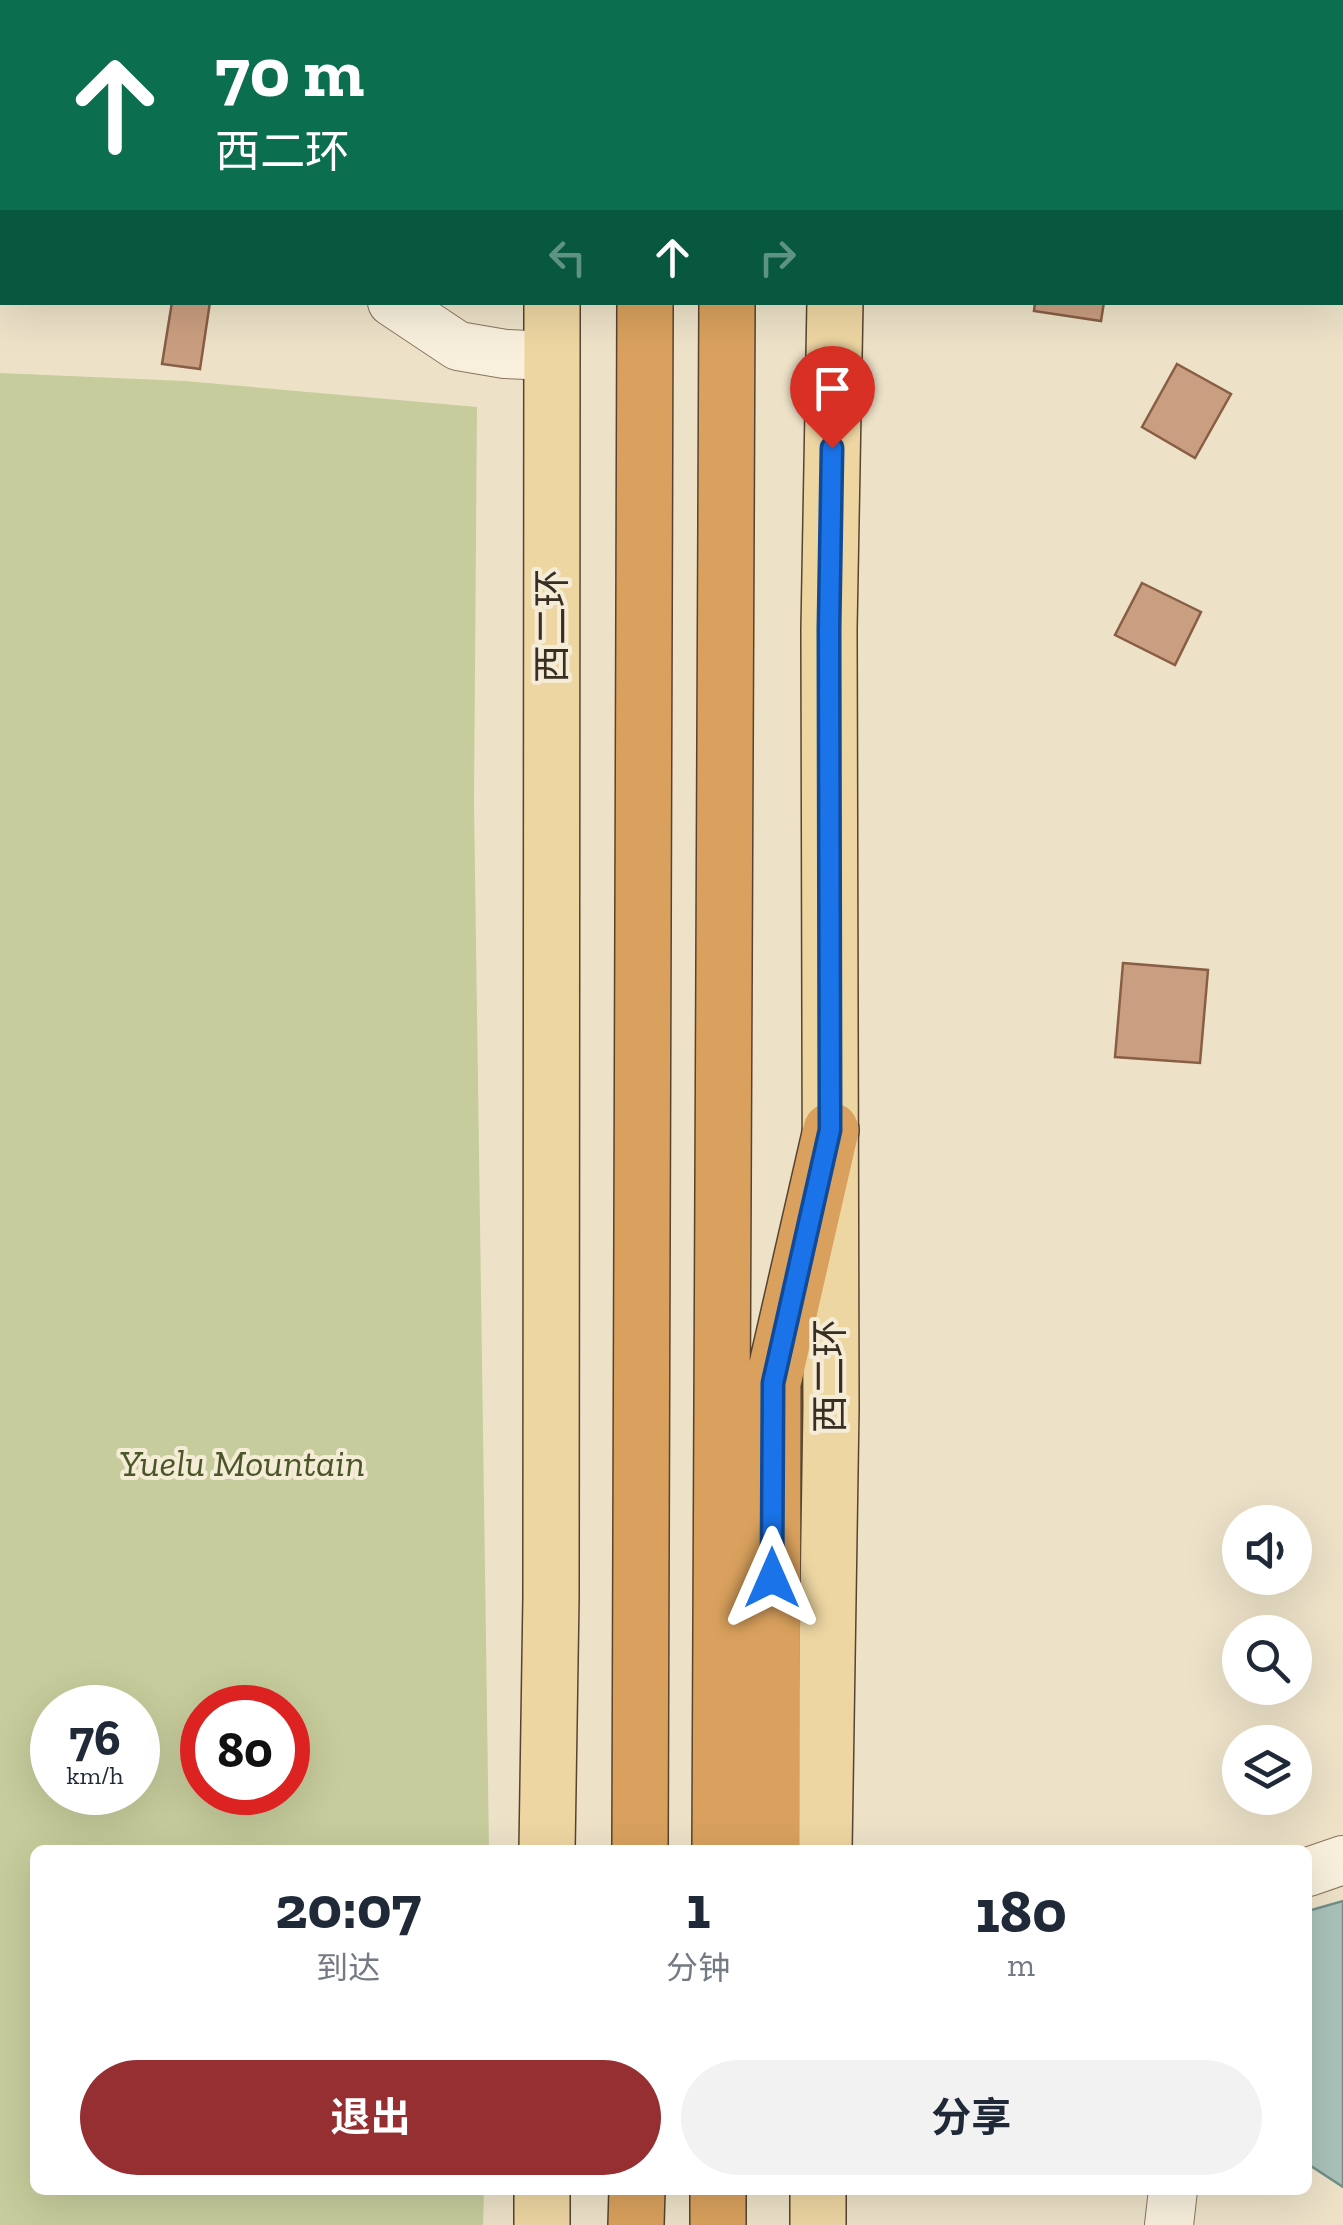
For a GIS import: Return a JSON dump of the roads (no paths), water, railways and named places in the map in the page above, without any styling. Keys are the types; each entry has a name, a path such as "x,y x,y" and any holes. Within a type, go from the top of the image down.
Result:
{"highway":[{"path":"640,1845 646,305"},
{"path":"720,1845 727,305"},
{"path":"772,1845 773,1383 830,1130"},
{"path":"636,2195 636,2225"}],"main road":[{"name":"西二环","path":"824,1845 830,1408 829,629 835,305"},
{"name":"西二环","path":"547,1845 551,1597 552,329"},
{"path":"542,2195 542,2225"},
{"path":"818,2195 818,2225"}],"street":[{"path":"396,305 458,346 505,354 552,329"},
{"path":"1312,1871 1343,1860"},
{"path":"1170,2225 1173,2195"}],"water":[{"path":"1343,1901 1343,2187 1312,2167 1312,1910"}],"park label":[{"name":"Yuelu Mountain","path":"242,1463"}]}
